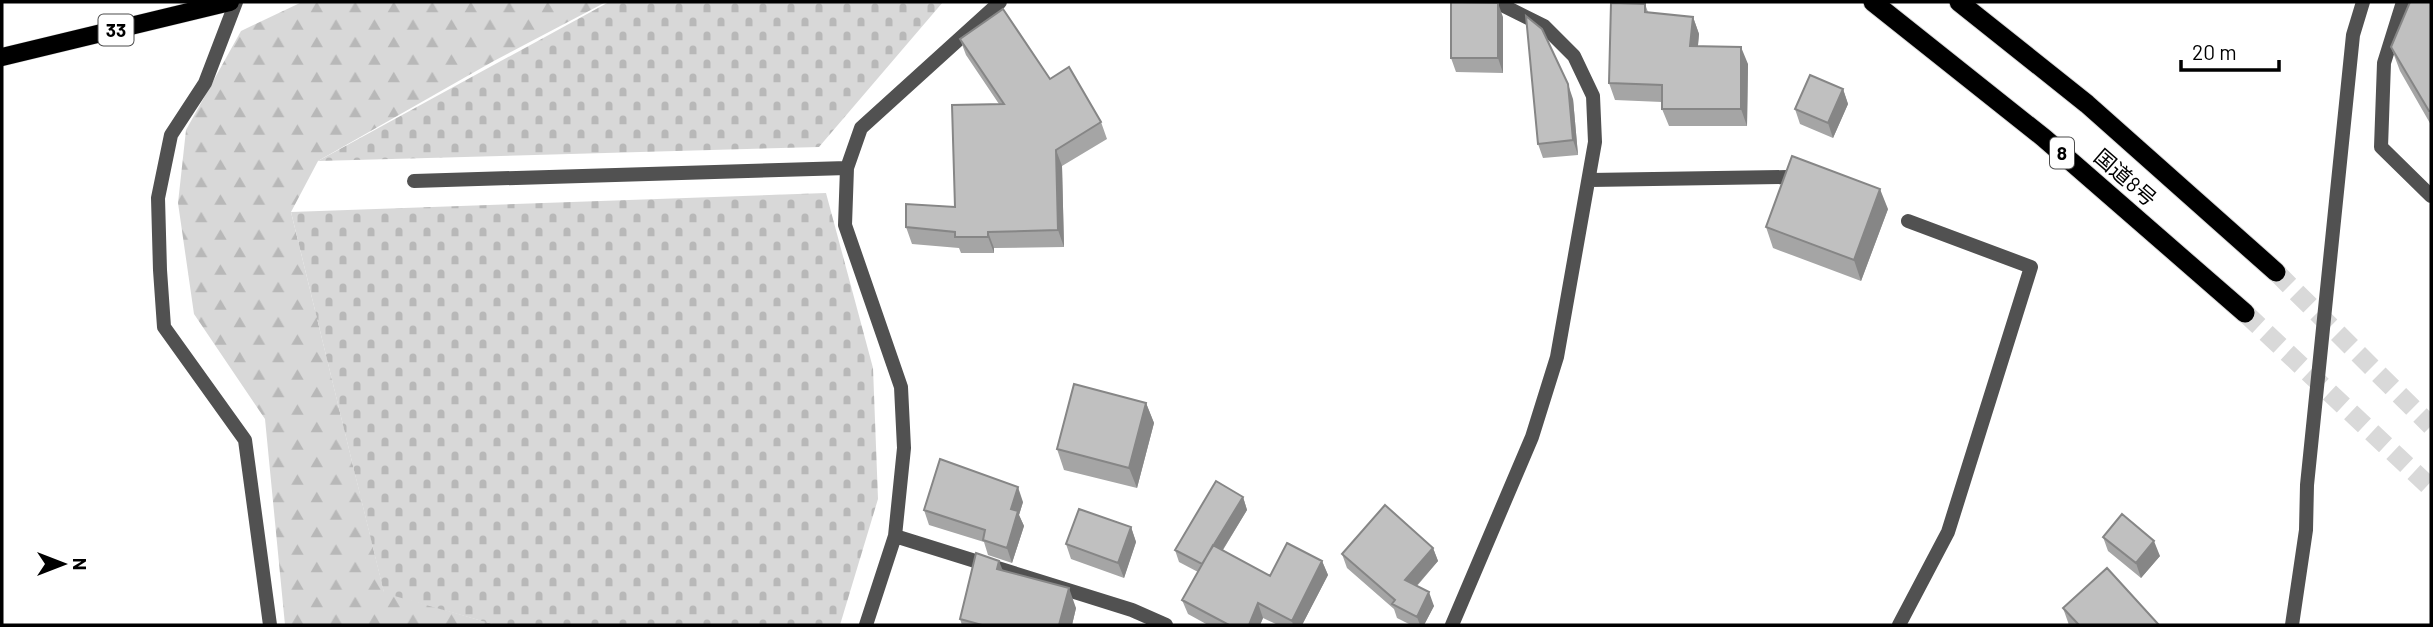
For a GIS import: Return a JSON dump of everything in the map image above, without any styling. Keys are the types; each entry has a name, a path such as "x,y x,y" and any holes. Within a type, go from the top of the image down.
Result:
{"highway":[{"name":"国道8号","path":"1873,2 2045,138 2245,313"},
{"name":"国道8号","path":"1959,2 2087,104 2276,272"}],"main road":[{"name":"33","path":"2,57 230,2"}],"street":[{"path":"236,2 205,83 171,135 158,198 160,270 164,327 245,440 270,625"},
{"path":"866,625 895,536 904,448 901,387 845,225 847,168 861,128 1000,2"},
{"path":"1452,625 1532,438 1557,357 1595,142 1592,96 1574,56 1544,26 1496,2"},
{"path":"2292,625 2306,530 2307,485 2353,35 2363,2"},
{"path":"2403,2 2384,63 2381,147 2431,196"},
{"path":"414,181 847,168"},
{"path":"1590,180 1787,177"},
{"path":"1899,625 1948,532 2031,267 1908,221"},
{"path":"895,536 1132,610 1166,625"}],"green space":[{"path":"302,2 606,2 492,62 318,161 291,212 384,592 496,625 285,625 265,419 194,314 178,203 186,130 241,31"},
{"path":"609,2 943,2 819,147 318,161"},
{"path":"826,193 873,368 878,499 840,625 496,625 384,593 291,212"}],"building":[{"path":"1451,2 1498,3 1498,58 1451,58"},
{"path":"2410,2 2431,2 2431,111 2391,47"},
{"path":"1611,3 1645,4 1645,12 1693,17 1690,46 1741,47 1741,109 1662,109 1662,85 1609,83"},
{"path":"1003,9 1050,79 1069,67 1101,122 1056,150 1058,230 988,232 988,237 955,237 955,232 906,227 906,204 955,207 952,105 1004,104 960,39"},
{"path":"1526,16 1542,29 1568,84 1573,140 1538,144"},
{"path":"1810,75 1843,89 1828,123 1795,109"},
{"path":"1792,156 1880,189 1854,260 1766,227"},
{"path":"1074,384 1146,403 1129,468 1057,449"},
{"path":"940,459 1018,487 1011,509 1018,511 1007,548 983,540 985,530 924,510"},
{"path":"1216,481 1243,497 1202,564 1175,550"},
{"path":"1385,505 1433,548 1405,580 1429,592 1417,617 1392,604 1395,600 1342,554"},
{"path":"1079,509 1131,527 1118,563 1066,544"},
{"path":"2122,514 2154,541 2136,563 2103,537"},
{"path":"1287,543 1322,561 1292,621 1258,603 1249,625 1229,625 1182,600 1213,545 1270,576"},
{"path":"976,553 999,561 997,569 1069,588 1059,625 982,625 960,619"},
{"path":"2107,568 2159,625 2079,625 2063,608"}],"tunnel":[{"path":"2276,272 2431,426"},
{"path":"2245,313 2431,488"}]}
